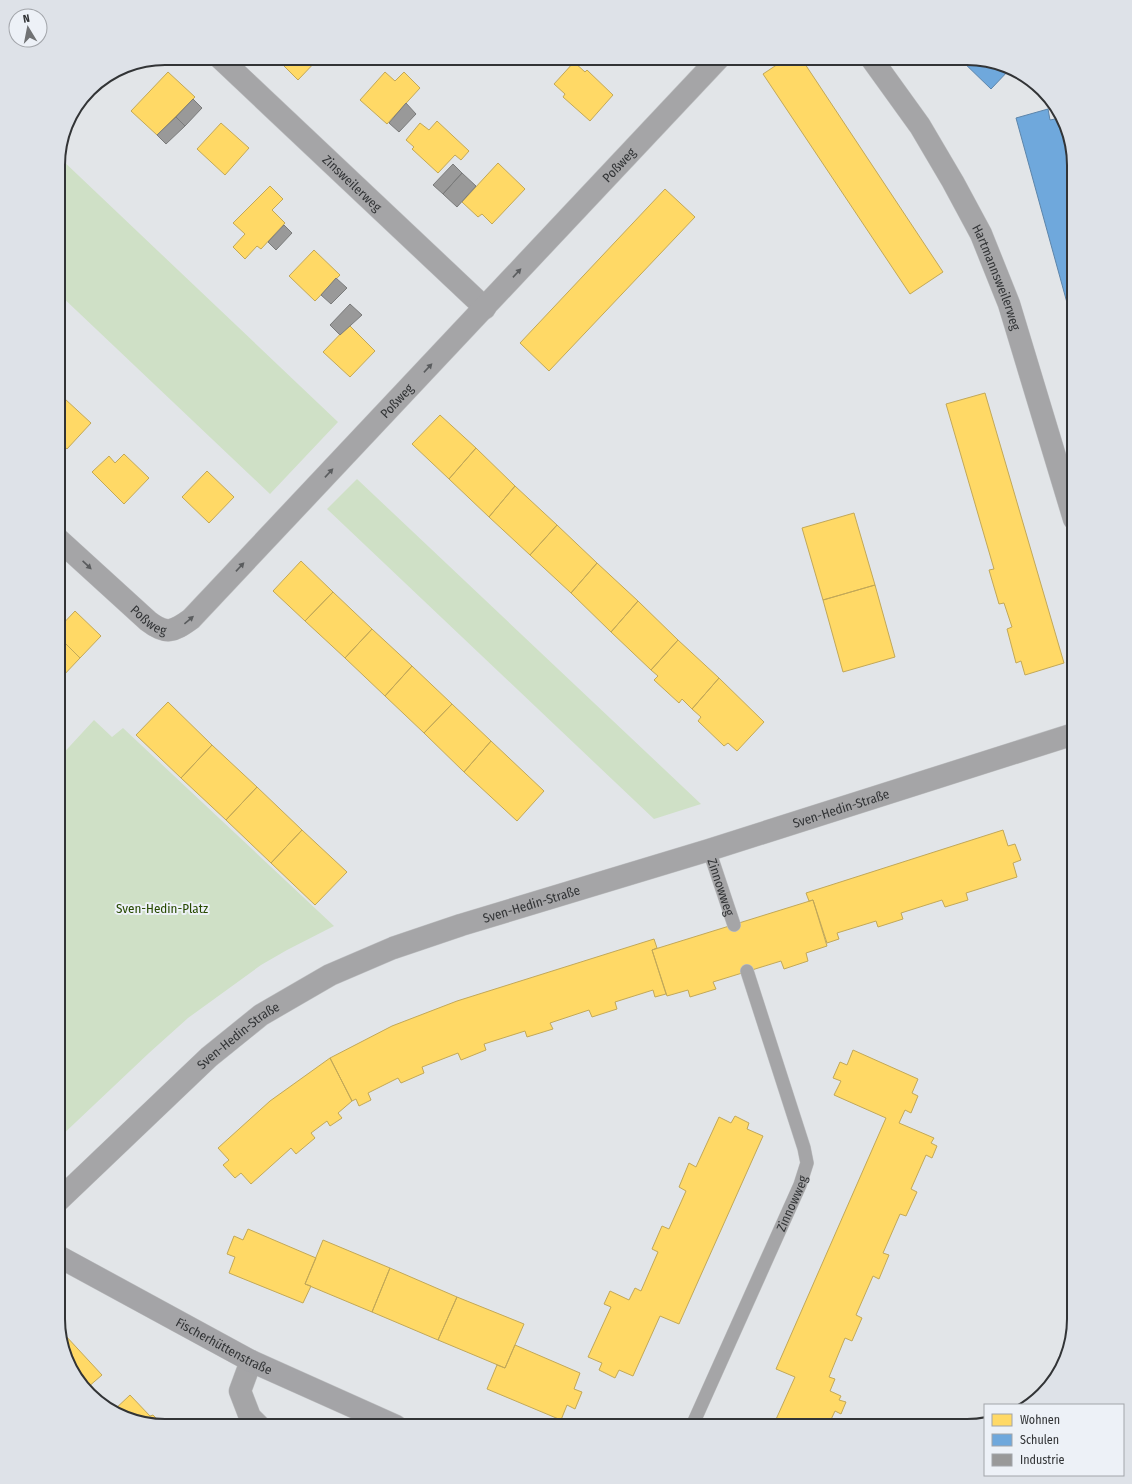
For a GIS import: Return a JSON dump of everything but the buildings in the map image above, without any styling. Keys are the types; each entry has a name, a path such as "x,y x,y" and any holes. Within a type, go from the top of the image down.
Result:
{"street":[{"name":"Zinsweilerweg","path":"227,65 485,308"},
{"name":"Poßweg","path":"65,544 158,629 168,631 180,627 191,619 712,65"},
{"name":"Hartmannsweilerweg","path":"876,65 920,126 981,234 1009,304 1067,496"},
{"name":"Sven-Hedin-Straße","path":"65,1194 209,1057 261,1015 330,975 394,948 461,925 708,850 1067,736"},
{"name":"Fischerhüttenstraße","path":"65,1260 251,1361 380,1419"},
{"path":"251,1361 240,1391 252,1419"}],"lane":[{"name":"Zinnowweg","path":"708,850 734,925"},
{"name":"Zinnowweg","path":"695,1419 800,1185 807,1163 804,1148 747,971"}],"green space":[{"path":"65,163 338,422 270,494 65,300"},
{"path":"357,479 701,804 654,819 327,509"},
{"name":"Sven-Hedin-Platz","path":"94,720 112,737 123,728 334,926 261,965 188,1018 65,1132 65,751"}]}
